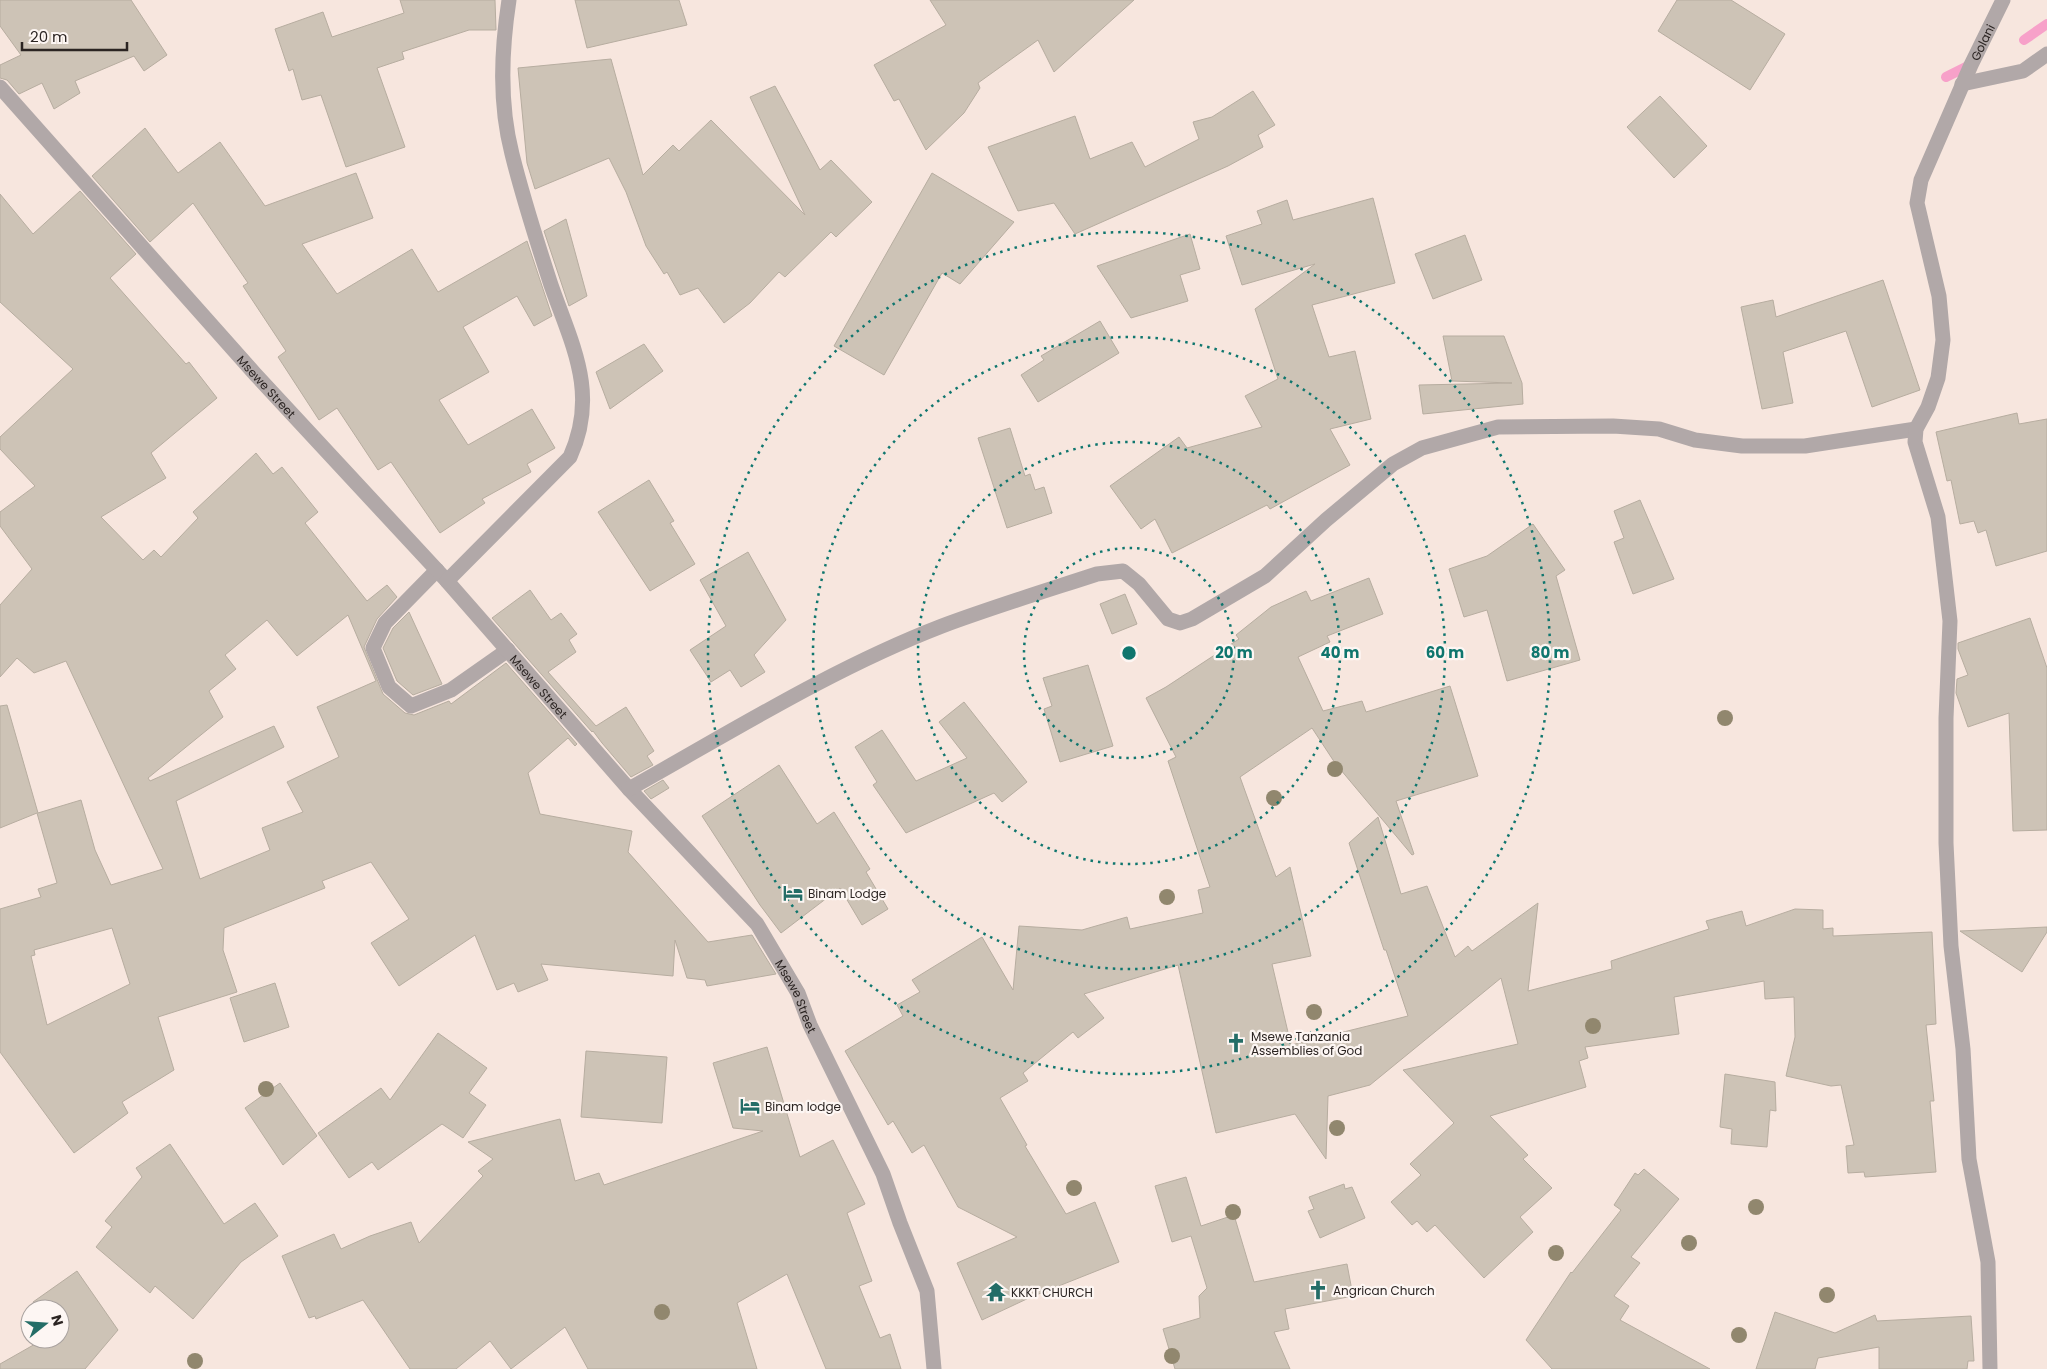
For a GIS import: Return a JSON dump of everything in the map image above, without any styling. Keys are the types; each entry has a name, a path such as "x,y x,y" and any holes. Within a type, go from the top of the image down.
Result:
{"street":[{"path":"508,650 451,690 411,706 389,687 373,648 385,623 442,575 570,456 580,430 583,388 579,360 552,286 512,154 502,97 504,31 509,0"},
{"name":"Golani","path":"1916,429 1928,407 1938,378 1943,340 1940,296 1917,203 1921,180 1962,84 2002,0"},
{"path":"1962,84 2023,71 2047,54"},
{"name":"Msewe Street","path":"0,87 255,374 442,575 629,789 757,924 798,993 810,1025 884,1174 900,1223 927,1292 934,1369"},
{"path":"629,789 767,712 870,658 941,627 1096,574 1123,571 1139,584 1168,619 1180,622 1192,619 1265,576 1358,492 1393,464 1422,448 1498,427 1612,426 1658,429 1696,440 1742,446 1804,446 1916,429 1915,442 1938,517 1950,621 1946,718 1946,843 1950,937 1963,1049 1969,1159 1988,1262 1990,1369"}],"building":[{"path":"0,0 131,0 167,55 144,71 134,56 75,81 80,93 54,109 42,83 19,94 7,80 0,78 0,65 21,55 0,26"},
{"path":"400,0 495,0 496,30 469,30 402,52 404,59 377,68 405,147 346,167 321,95 302,100 293,69 289,71 275,29 323,12 332,37 404,13"},
{"path":"575,0 679,0 687,25 587,48"},
{"path":"930,0 1134,0 1054,72 1038,40 978,83 980,88 964,113 926,150 899,99 894,101 874,65 946,25"},
{"path":"1677,0 1731,0 1785,34 1750,90 1658,31"},
{"path":"611,59 643,175 673,145 679,151 711,120 805,215 750,97 775,86 820,170 831,160 872,202 836,237 831,232 785,277 779,272 750,303 724,323 698,288 680,295 667,272 664,274 646,246 626,192 609,158 535,189 527,163 518,68"},
{"path":"1253,91 1275,125 1258,135 1263,147 1228,166 1075,234 1054,203 1018,211 988,147 1075,116 1090,159 1132,142 1145,167 1199,139 1193,122 1212,117"},
{"path":"1660,96 1707,146 1674,178 1627,127"},
{"path":"145,128 178,173 220,142 265,206 356,173 373,218 302,244 337,294 412,249 438,292 527,241 552,316 534,326 517,296 463,327 489,372 439,400 468,445 532,409 555,448 527,464 531,472 482,499 485,503 440,533 391,462 378,470 337,408 319,420 278,357 286,351 243,286 248,283 193,203 150,242 92,176"},
{"path":"932,173 1014,222 960,284 942,273 884,375 834,346"},
{"path":"80,191 136,254 110,278 186,364 189,362 217,398 151,453 166,478 101,517 143,560 154,550 161,557 198,518 193,512 256,453 273,474 282,467 318,512 305,523 367,601 387,585 397,597 377,619 364,647 383,694 405,713 414,715 449,701 451,704 506,663 577,744 575,746 568,738 528,773 540,814 632,831 628,852 708,942 752,935 776,974 707,986 705,980 687,978 675,940 673,976 541,964 548,980 518,992 514,983 497,990 475,935 399,986 371,943 409,919 371,862 322,881 325,888 224,928 223,950 237,992 158,1017 174,1070 122,1102 128,1113 74,1153 0,1052 0,909 41,897 38,889 57,883 37,813 0,828 0,706 7,705 38,813 81,800 95,850 111,885 163,869 66,661 34,673 17,658 0,677 0,605 32,569 0,526 0,512 35,486 0,449 0,437 73,369 0,302 0,194 33,234","holes":["348,615 376,681 317,707 339,757 287,782 303,812 262,828 270,850 200,879 176,801 284,747 274,726 150,781 148,778 223,717 209,691 236,669 225,655 267,620 297,656","112,928 130,984 47,1025 31,956 35,955 34,950"]},
{"path":"1373,198 1395,283 1312,305 1329,357 1355,351 1371,419 1330,429 1350,465 1270,509 1267,505 1172,553 1155,519 1141,529 1110,486 1179,437 1187,448 1262,427 1245,396 1278,379 1255,309 1315,264 1242,285 1226,236 1262,224 1257,211 1287,200 1293,220"},
{"path":"566,219 587,296 569,306 544,231"},
{"path":"1190,234 1200,269 1180,275 1188,301 1131,318 1097,266"},
{"path":"1465,235 1482,280 1433,299 1415,254"},
{"path":"1883,280 1920,390 1872,407 1846,331 1783,352 1793,403 1762,409 1741,307 1773,300 1776,317"},
{"path":"1100,321 1119,353 1038,402 1021,375 1044,360 1041,356"},
{"path":"1443,336 1504,336 1522,383 1523,404 1423,414 1419,385 1512,383 1452,381"},
{"path":"644,344 663,371 610,409 596,372"},
{"path":"2017,413 2019,424 2047,419 2047,551 1996,566 1986,530 1978,533 1974,521 1960,524 1951,480 1947,481 1936,432"},
{"path":"1010,428 1025,476 1030,474 1035,490 1044,487 1052,513 1007,528 978,438"},
{"path":"649,480 674,521 670,523 695,564 650,591 598,512"},
{"path":"1640,500 1674,579 1633,594 1614,542 1624,538 1614,511"},
{"path":"1533,524 1565,570 1556,576 1580,660 1507,681 1487,610 1464,617 1449,569 1487,556"},
{"path":"748,552 786,620 754,655 765,672 741,687 730,670 711,682 690,650 726,626 700,580"},
{"path":"1369,578 1383,614 1327,636 1330,642 1298,657 1323,711 1362,701 1366,712 1450,686 1478,776 1396,801 1414,854 1412,855 1335,763 1312,728 1240,777 1276,877 1290,867 1311,956 1272,964 1291,1045 1408,1016 1349,843 1378,817 1401,894 1427,886 1455,957 1468,946 1472,951 1538,903 1528,991 1612,969 1611,961 1709,929 1706,921 1742,911 1746,926 1795,909 1823,910 1823,929 1833,928 1833,936 1932,932 1936,1024 1926,1025 1934,1101 1930,1101 1936,1172 1865,1177 1864,1172 1848,1173 1846,1146 1854,1145 1841,1085 1831,1086 1786,1076 1795,1037 1794,997 1765,999 1764,981 1674,997 1679,1034 1585,1047 1588,1058 1579,1061 1586,1087 1490,1116 1528,1155 1523,1159 1552,1188 1520,1217 1533,1232 1484,1278 1435,1225 1427,1232 1417,1221 1412,1225 1391,1202 1421,1175 1410,1164 1454,1123 1403,1070 1518,1044 1501,978 1370,1085 1328,1096 1326,1159 1295,1114 1216,1133 1178,965 1084,994 1104,1018 1078,1038 1073,1032 1023,1073 1028,1081 1000,1098 1027,1145 1025,1146 1066,1214 1095,1202 1119,1262 1031,1297 982,1320 957,1263 1017,1237 958,1207 924,1145 912,1153 893,1121 888,1125 845,1051 903,1016 897,1005 920,992 912,980 982,937 1013,990 1019,926 1082,930 1127,917 1130,929 1203,913 1198,890 1210,887 1168,761 1176,757 1146,698 1239,639 1236,635 1271,607 1306,591 1311,601"},
{"path":"530,590 551,620 561,613 577,634 569,640 576,652 548,672 596,726 626,707 654,751 647,756 653,765 631,777 593,731 492,618"},
{"path":"1125,594 1137,624 1112,634 1100,604"},
{"path":"409,612 442,684 413,695 397,681 383,648 393,628"},
{"path":"2030,618 2047,668 2047,830 2013,831 2009,713 1968,727 1956,693 1957,679 1968,675 1958,649 1958,643"},
{"path":"1088,665 1113,746 1060,762 1044,709 1052,706 1043,678"},
{"path":"964,702 1027,782 1002,802 994,793 906,833 873,785 877,782 855,747 882,730 916,781 967,758 939,722"},
{"path":"779,765 817,824 834,812 870,869 866,872 888,909 862,925 840,888 781,933 760,905 702,816"},
{"path":"663,780 669,788 651,799 644,791"},
{"path":"2047,927 2047,932 2022,972 1960,931"},
{"path":"275,983 289,1027 244,1042 230,998"},
{"path":"438,1033 487,1068 469,1093 486,1105 463,1138 442,1124 378,1170 372,1162 349,1178 318,1133 381,1088 390,1100"},
{"path":"767,1047 800,1157 833,1140 865,1204 847,1213 872,1281 859,1286 880,1338 890,1334 901,1369 826,1369 787,1274 737,1303 757,1369 588,1369 565,1327 511,1369 490,1341 456,1369 410,1369 363,1300 316,1319 315,1316 309,1318 282,1256 334,1234 341,1249 370,1236 411,1222 419,1243 483,1176 478,1171 493,1159 468,1142 560,1119 575,1181 599,1173 604,1185 763,1131 733,1128 713,1063"},
{"path":"586,1051 667,1057 662,1123 581,1117"},
{"path":"1725,1074 1775,1082 1776,1111 1770,1110 1767,1147 1731,1144 1732,1129 1720,1127"},
{"path":"280,1083 317,1136 283,1165 245,1108"},
{"path":"170,1144 224,1224 255,1203 278,1236 241,1262 193,1319 155,1286 150,1293 96,1247 112,1227 105,1221 142,1177 136,1168"},
{"path":"1644,1169 1679,1199 1631,1257 1640,1263 1614,1296 1629,1306 1620,1320 1710,1369 1552,1369 1526,1340 1571,1272 1621,1210 1614,1205 1635,1173 1638,1175"},
{"path":"1186,1177 1201,1226 1234,1215 1254,1282 1347,1264 1353,1296 1285,1309 1289,1329 1274,1332 1290,1369 1175,1369 1163,1329 1200,1318 1199,1296 1207,1288 1191,1236 1172,1242 1155,1186"},
{"path":"1344,1184 1345,1189 1352,1187 1365,1218 1320,1238 1308,1211 1314,1209 1309,1197"},
{"path":"77,1271 118,1330 85,1369 0,1369 0,1364 26,1349 70,1349 70,1299 37,1299"},
{"path":"1775,1312 1835,1333 1875,1315 1877,1321 1971,1316 1974,1361 1968,1361 1967,1369 1879,1369 1879,1347 1818,1358 1815,1369 1756,1369"}],"waterway":[{"path":"2024,40 2047,24"},
{"path":"1946,77 1972,64"}],"place":[{"name":"Binam Lodge","path":"793,893"},
{"name":"Msewe Tanzania Assemblies of God","path":"1236,1043"},
{"name":"Binam lodge","path":"750,1106"},
{"name":"Angrican Church","path":"1318,1290"},
{"name":"KKKT CHURCH","path":"996,1292"}]}
